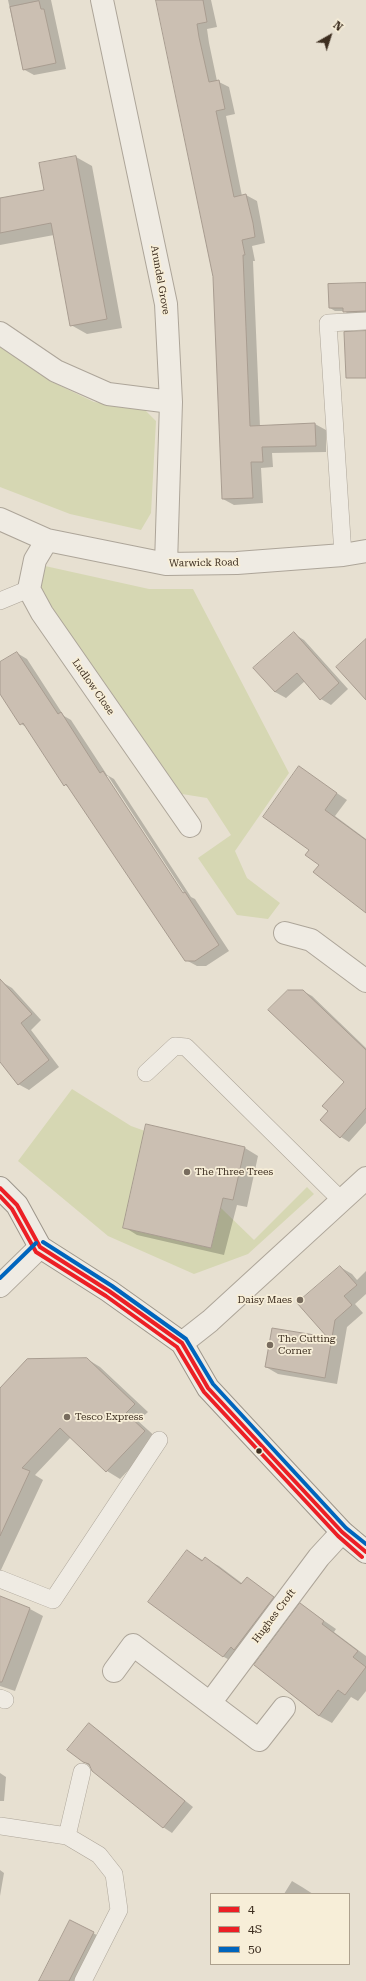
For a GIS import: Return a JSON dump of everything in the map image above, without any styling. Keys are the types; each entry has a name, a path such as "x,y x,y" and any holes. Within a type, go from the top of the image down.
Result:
{"street":[{"name":"Arundel Grove","path":"102,0 166,304 172,402 166,564"},
{"path":"0,332 56,371 108,394 172,402"},
{"name":"Warwick Road","path":"0,519 47,540 166,564 237,563 343,555 366,551"},
{"path":"30,589 35,560 47,540"},
{"name":"Ludlow Close","path":"30,589 42,613 190,826"},
{"path":"285,932 311,940 366,981"},
{"path":"182,1343 210,1321 366,1178"},
{"path":"0,1188 16,1205 40,1247 109,1291 182,1343 208,1388 342,1532 366,1552"},
{"path":"0,1286 40,1247"},
{"name":"Hughes Croft","path":"210,1703 319,1557 342,1532"},
{"path":"114,1671 133,1645 260,1740 284,1708"}],"lane":[{"path":"343,555 328,323 366,321"},
{"path":"0,600 30,589"},
{"path":"146,1073 175,1046 186,1047 342,1201"},
{"path":"0,1579 53,1600 159,1440"},
{"path":"67,1836 82,1772"},
{"path":"0,1826 67,1836 99,1855 114,1874 119,1910 84,1981"}],"green space":[{"path":"0,347 50,381 94,402 145,410 156,421 151,513 141,530 70,514 0,487"},
{"path":"45,566 149,589 193,589 289,773 235,851 247,878 280,903 268,919 237,915 198,858 231,835 207,798 182,794 40,591"},
{"path":"72,1089 131,1126 145,1131 123,1228 211,1248 221,1208 254,1240 307,1187 314,1194 248,1254 194,1274 108,1236 18,1161"}],"building":[{"path":"156,0 203,0 207,22 197,24 199,37 209,82 219,80 225,109 216,111 234,197 246,194 253,223 255,237 242,240 245,255 243,255 250,426 315,423 316,446 262,447 263,462 251,462 253,498 222,499 213,277"},
{"path":"39,1 41,9 44,9 56,63 23,70 10,7"},
{"path":"76,156 107,319 70,326 51,223 0,233 0,198 44,190 39,163"},
{"path":"366,283 366,311 343,312 343,308 329,308 328,284"},
{"path":"366,331 366,378 346,378 344,332"},
{"path":"294,632 339,683 320,700 297,673 275,692 253,668"},
{"path":"366,639 366,700 336,667"},
{"path":"17,652 58,714 61,712 100,773 103,771 219,945 195,961 185,961 66,784 64,786 23,723 20,725 0,694 0,662"},
{"path":"299,766 337,793 325,810 366,840 366,913 313,872 319,865 305,855 309,850 263,817"},
{"path":"0,979 32,1014 21,1023 49,1060 18,1085 0,1062"},
{"path":"288,990 303,990 366,1050 366,1108 340,1138 320,1120 328,1111 322,1106 344,1082 268,1010"},
{"name":"The Three Trees","path":"146,1124 245,1147 233,1200 223,1198 211,1248 123,1228"},
{"path":"340,1266 357,1285 344,1296 352,1305 335,1320 325,1378 265,1367 272,1328 327,1337 297,1303"},
{"name":"Tesco Express","path":"87,1358 135,1404 126,1413 145,1431 106,1472 60,1428 22,1468 30,1471 0,1536 0,1388 27,1359"},
{"path":"187,1550 202,1561 205,1557 241,1584 247,1577 274,1597 234,1650 231,1647 223,1657 148,1602"},
{"path":"0,1596 30,1608 2,1682 0,1682"},
{"path":"300,1603 324,1621 322,1624 358,1651 353,1657 366,1667 345,1695 338,1690 319,1716 254,1665"},
{"path":"89,1723 185,1801 163,1828 92,1771 89,1764 83,1762 67,1750"},
{"path":"70,1920 94,1932 69,1981 39,1981"}],"transit line":[{"name":"4","path":"0,1188 17,1205 40,1247 109,1291 182,1343 208,1388 342,1532 366,1552"},
{"name":"4S","path":"0,1196 12,1209 36,1252 106,1296 177,1347 204,1392 338,1536 362,1557"},
{"name":"50","path":"43,1242 112,1286 186,1339 213,1384 346,1528 366,1544"},
{"name":"50","path":"0,1278 36,1243"}],"place":[{"name":"The Three Trees","path":"187,1172"},
{"name":"Daisy Maes","path":"300,1300"},
{"name":"The Cutting Corner","path":"270,1345"},
{"name":"Tesco Express","path":"67,1417"}]}
